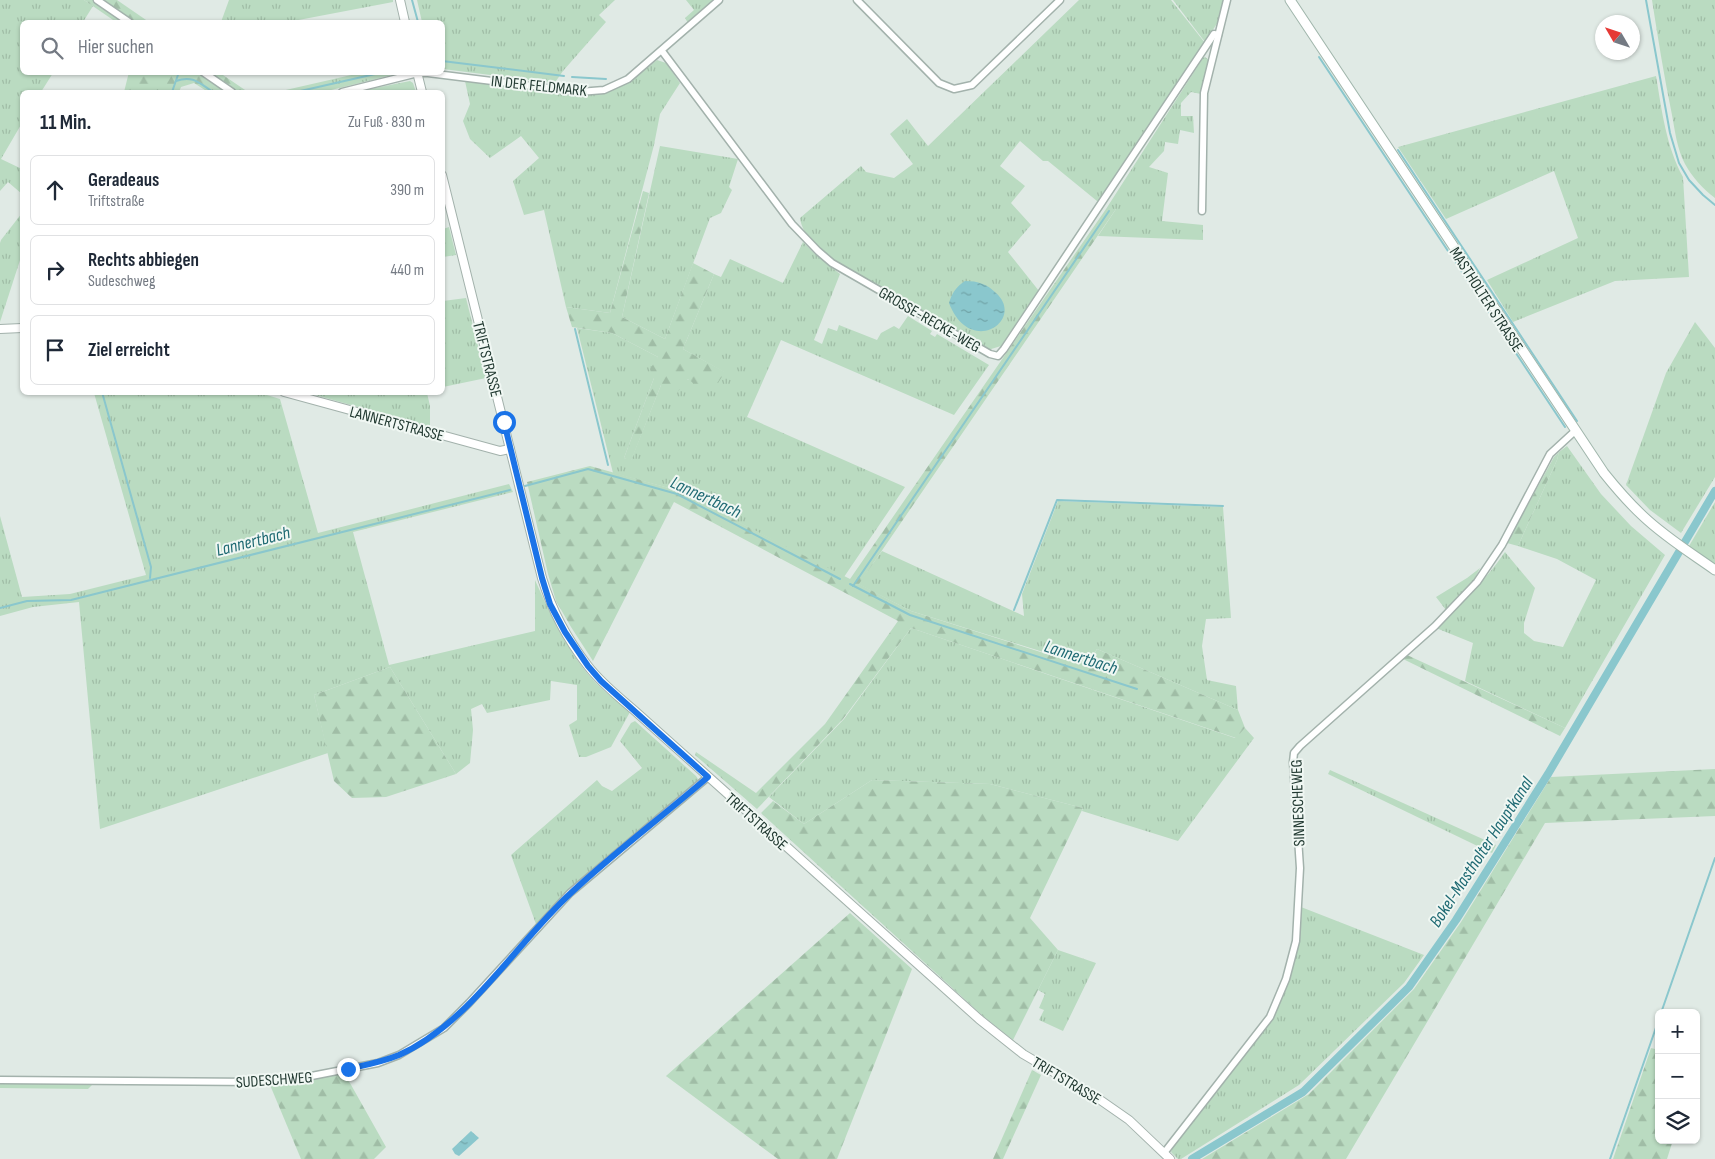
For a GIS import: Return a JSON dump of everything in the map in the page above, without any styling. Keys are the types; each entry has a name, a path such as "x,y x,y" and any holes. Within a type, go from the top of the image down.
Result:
{"main road":[{"name":"MASTHOLTER STRASSE","path":"1290,0 1604,473 1643,516 1672,540 1715,570"}],"street":[{"path":"96,0 126,20"},
{"path":"400,0 405,20"},
{"name":"IN DER FELDMARK","path":"445,74 579,92 604,90 628,79 719,0"},
{"path":"857,0 939,83 954,89 972,85 1060,0"},
{"name":"GROSSE-RECKE-WEG","path":"1202,211 1204,93 1227,0"},
{"name":"GROSSE-RECKE-WEG","path":"662,51 792,224 818,251 840,268 990,354 998,356 1063,262 1214,34 1218,34"},
{"path":"1203,52 1213,55"},
{"path":"207,75 229,90"},
{"name":"IN DER FELDMARK","path":"350,90 410,75"},
{"path":"418,75 422,90"},
{"name":"TRIFTSTRASSE","path":"445,187 542,578 550,604 565,632 588,666 601,681 979,1019 1023,1054 1096,1097 1129,1120 1168,1157"},
{"path":"0,329 20,328"},
{"name":"LANNERTSTRASSE","path":"295,395 500,451 510,449"},
{"name":"SINNESCHEWEG","path":"1168,1157 1270,1017 1286,979 1296,941 1300,868 1294,753 1435,626 1477,582 1502,545 1550,454 1575,431"},
{"name":"SUDESCHWEG","path":"0,1080 266,1082 328,1074 378,1063 399,1055 444,1028 570,893 708,777"}],"green space":[{"path":"0,0 84,0 93,6 84,20 20,20 20,75 52,75 42,90 20,90 20,126 1,159 20,168 20,192 8,182 0,191"},
{"path":"84,0 117,0 146,20 113,20"},
{"path":"229,0 393,0 393,2 298,20 222,20"},
{"path":"417,0 615,0 599,15 606,22 556,81 552,83 445,69 445,20 422,20"},
{"path":"686,0 715,0 688,23 685,18 694,10"},
{"path":"1079,0 1171,0 1205,43 1100,201 1097,201 1048,161 1043,161 1020,141 1000,166 1025,186 1011,203 1031,225 1008,252 1039,291 1001,346 988,350 835,261 808,237 800,218 861,166 866,172 894,178 913,164 890,134 907,119 928,146"},
{"path":"1173,0 1224,0 1218,22 1205,42"},
{"path":"1652,0 1715,0 1715,198 1694,178 1680,152 1666,86"},
{"path":"1205,57 1209,60 1201,94 1191,92 1181,103 1181,116 1193,116 1194,133 1180,130 1178,144 1165,142 1164,151 1149,167 1168,173 1162,221 1203,225 1203,240 1098,236 1116,209 1106,209"},
{"path":"657,60 666,63 680,83 660,114 654,145 610,313 566,307 544,210 524,215 513,181 539,158 521,136 490,158 470,139 463,121 470,104 465,81 579,95 603,94 630,82"},
{"path":"128,75 223,75 245,90 205,90 194,83 181,87 180,90 124,90"},
{"path":"351,75 392,75 331,90 286,90"},
{"path":"1656,76 1672,153 1683,177 1689,277 1615,281 1513,322 1487,280 1578,238 1554,171 1446,219 1398,147"},
{"path":"410,81 413,83 415,90 365,90"},
{"path":"660,146 738,159 729,187 732,190 721,213 710,218 665,339 622,317"},
{"path":"643,191 649,193 622,317 665,339 693,263 714,274 683,349 725,372 718,383 697,386 688,379 676,394 661,385 631,461 624,458 654,378 650,369 658,357 612,333 572,327 566,307 610,313"},
{"path":"1106,209 1116,209 859,584 911,611 1069,661 1089,664 1097,649 1238,710 1245,728 1236,738 911,628 843,719 757,809 695,755 696,752 756,793 825,724 898,621 674,502 593,661 556,601 527,482 590,466 676,490 850,579"},
{"path":"20,216 20,260 0,322 0,243"},
{"path":"449,227 456,255 445,257 445,228"},
{"path":"803,242 840,274 814,340 822,344 828,328 837,331 839,325 877,340 881,333 894,326 899,329 908,316 932,331 930,334 935,337 937,334 989,365 954,415 781,340 747,417 905,487 844,577 676,490 613,473 577,328 612,333 658,357 654,378 624,458 631,460 661,385 724,372 683,349 714,274 721,277 730,259 783,283"},
{"path":"466,298 486,378 445,387 445,301"},
{"path":"1695,322 1715,348 1715,477 1681,533 1650,510 1626,485 1666,373"},
{"path":"95,395 267,395 280,399 318,533 509,484 513,492 353,532 389,665 535,631 535,580 554,621 578,661 597,684 630,712 611,747 586,757 579,757 569,725 577,720 577,685 551,681 550,700 487,713 482,704 471,709 473,730 470,763 456,774 390,667 314,695 328,753 100,829 79,602 33,607 0,616 0,516 22,597 70,594 146,575"},
{"path":"315,395 427,395 430,406 430,427"},
{"path":"1567,446 1601,494 1631,526 1665,555 1565,728 1465,681 1473,643 1436,628 1464,601 1505,552 1535,588 1524,623 1524,633 1534,641 1563,647 1596,580 1557,559 1518,546 1559,452"},
{"path":"1559,452 1518,546 1507,543 1554,457"},
{"path":"1058,501 1223,507 1231,618 1206,619 1202,646 1207,680 1236,686 1238,710 1097,649 1088,664 1069,660 911,611 858,584 882,551 1024,616 1022,594"},
{"path":"1715,502 1715,566 1689,546"},
{"path":"1480,568 1474,580 1446,610 1436,597"},
{"path":"911,628 1235,738 1245,728 1254,738 1178,841 1082,811 1083,808 990,784 872,780 804,824 769,797 844,719"},
{"path":"1407,655 1565,728 1560,736 1403,659"},
{"path":"390,667 456,774 386,797 352,798 334,781 314,695"},
{"path":"635,721 696,776 698,779 697,783 568,890 536,924 511,855 597,780 602,786 612,791 642,768 620,741 631,723"},
{"path":"1715,769 1715,816 1545,823 1346,1159 1202,1159 1309,1094 1414,989 1461,922 1551,777"},
{"path":"1330,770 1496,845 1492,853 1328,774"},
{"path":"872,780 990,784 1083,808 1030,918 1058,950 1013,1040 983,1016 761,813 773,801 804,824"},
{"path":"1301,907 1424,955 1404,983 1299,1085 1181,1159 1178,1159 1171,1152 1174,1144 1258,1038 1289,980"},
{"path":"850,913 912,969 837,1159 778,1159 666,1076"},
{"path":"1058,950 1096,963 1063,1031 1039,1020 1044,1010 1039,1008 1045,994 1038,990"},
{"path":"1651,1048 1655,1049 1655,1144 1672,1144 1667,1159 1613,1159"},
{"path":"1032,1070 1041,1075 1003,1159 993,1159"},
{"path":"342,1074 350,1083 386,1147 374,1159 301,1159 270,1085"},
{"path":"0,1082 92,1085 88,1089 0,1088"}],"water":[{"path":"965,281 986,285 996,293 1003,303 1004,314 1000,323 992,329 981,331 969,328 958,319 949,303 955,290"},
{"path":"471,1131 479,1138 459,1156 455,1154 452,1149"}],"waterway":[{"path":"412,0 417,20"},
{"path":"1646,0 1670,133 1679,163 1689,180 1715,205"},
{"path":"1319,57 1448,251"},
{"path":"445,61 564,76"},
{"path":"173,90 178,75"},
{"path":"305,90 371,75"},
{"path":"572,77 606,79"},
{"path":"176,81 191,79 210,90"},
{"path":"1398,150 1577,421"},
{"path":"853,586 1109,211"},
{"path":"1453,258 1484,306"},
{"path":"1488,311 1565,427"},
{"path":"575,329 608,465"},
{"path":"103,395 151,567 150,578"},
{"name":"Lannertbach","path":"525,486 588,469 677,494 840,579"},
{"name":"Lannertbach","path":"0,608 27,601 71,600 510,490"},
{"name":"Bokel-Mastholter Hauptkanal","path":"1192,1159 1303,1092 1409,987 1456,920 1548,774 1715,491"},
{"path":"1014,610 1057,500 1223,506"},
{"name":"Lannertbach","path":"850,584 910,615 1137,689"},
{"path":"1662,1009 1715,858"},
{"path":"1610,1159 1655,1030"}],"route":[{"path":"348,1069 378,1063 399,1055 444,1028 570,893 708,777 601,681 588,666 565,632 550,604 542,578 504,422"}]}
